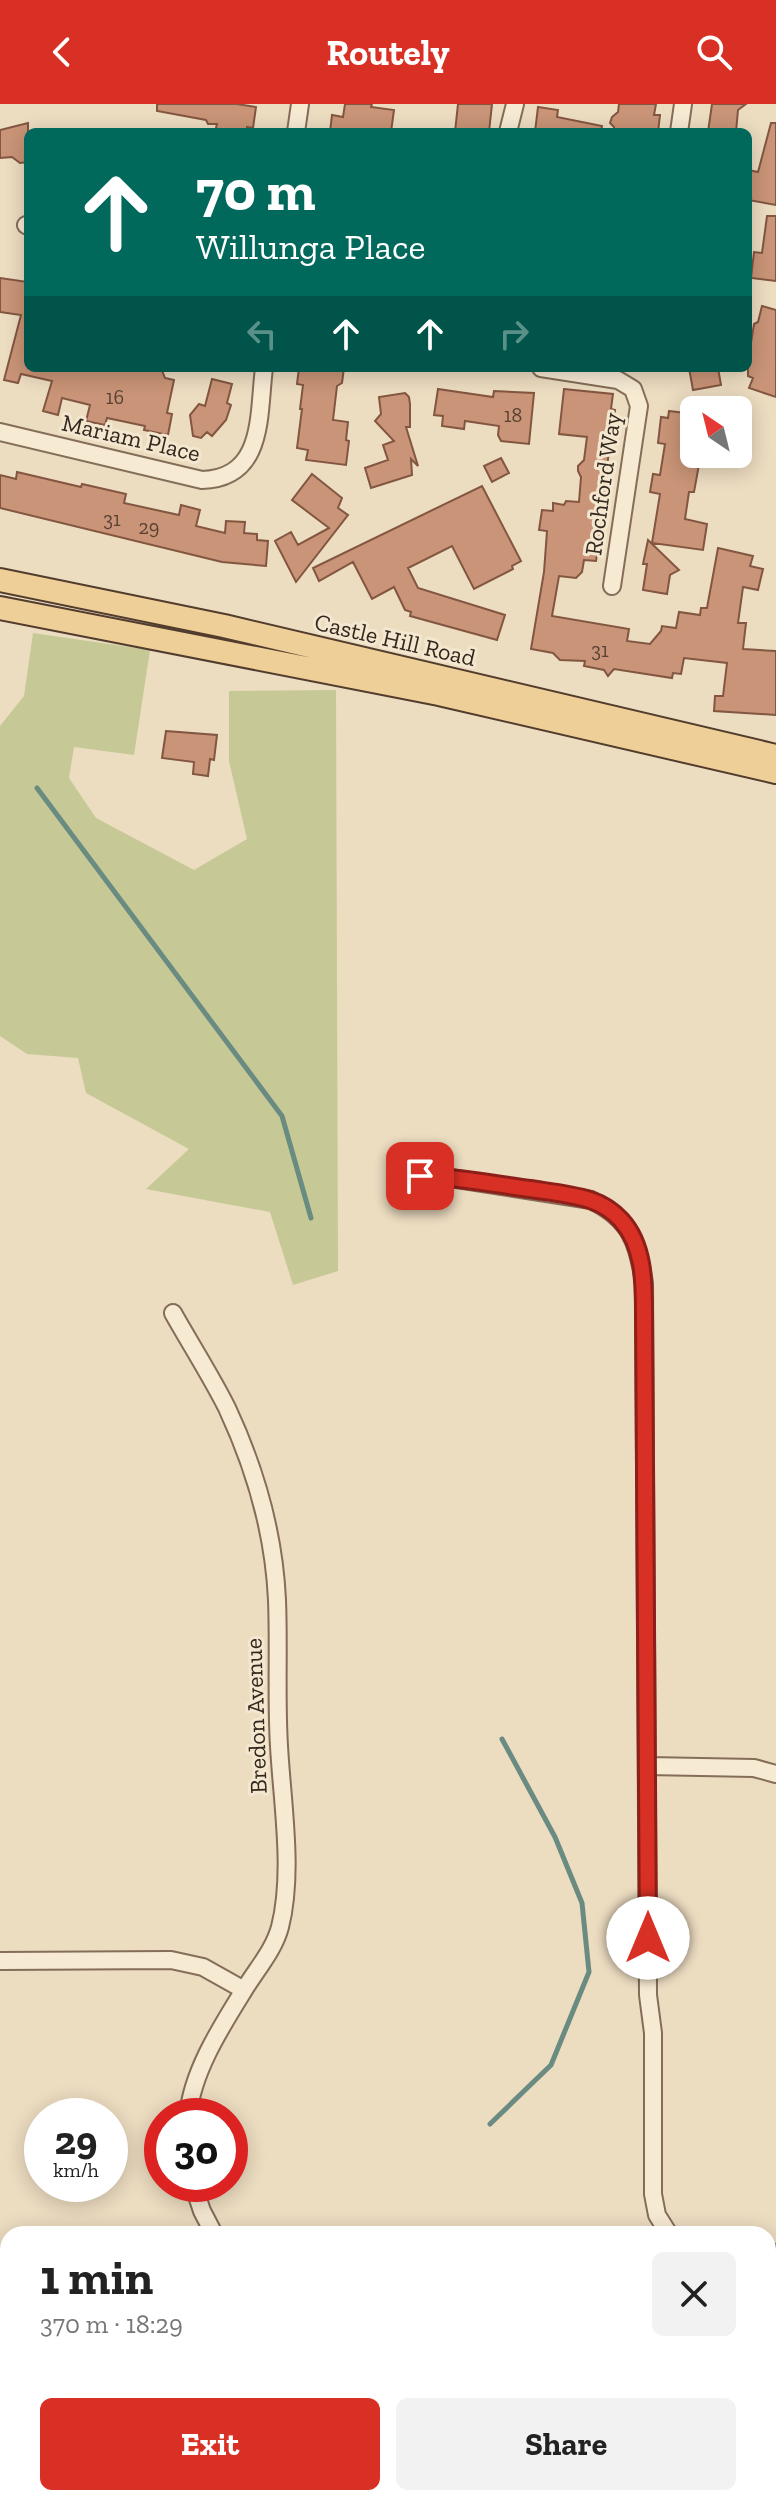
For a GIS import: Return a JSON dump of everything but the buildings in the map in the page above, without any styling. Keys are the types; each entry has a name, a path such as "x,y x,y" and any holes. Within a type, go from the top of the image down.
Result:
{"main road":[{"name":"Castle Hill Road","path":"0,580 154,610 776,756"},
{"name":"Castle Hill Road","path":"0,608 439,694 776,772"}],"street":[{"path":"297,128 300,104"},
{"path":"509,128 515,104"},
{"path":"680,128 683,104"},
{"name":"Mariam Place","path":"0,432 202,480 222,478 241,467 253,449 263,372"},
{"name":"Rochford Way","path":"567,372 618,380 633,389 639,406 612,586"},
{"path":"397,1175 444,1177 591,1200 610,1209 623,1221 634,1240 640,1260 644,1283 648,1995 653,2033 653,2194 657,2215 664,2226"},
{"name":"Bredon Avenue","path":"173,1313 226,1407 246,1454 272,1550 277,1600 277,1715 285,1852 285,1895 279,1929 204,2061 191,2098"},
{"path":"648,1766 754,1768 776,1774"},
{"path":"0,1961 171,1960 203,1967 244,1990"},
{"path":"199,2202 210,2226"}],"green space":[{"path":"33,633 150,650 134,755 74,747 69,778 96,818 194,870 247,839 229,761 229,691 336,690 338,1271 293,1285 270,1212 146,1189 189,1149 86,1093 78,1058 27,1054 0,1036 0,726 24,696"}],"waterway":[{"path":"37,788 282,1116 311,1218"},
{"path":"490,2124 551,2065 589,1972 582,1903 555,1837 502,1739"}],"route":[{"path":"420,1176 486,1182 591,1200 610,1209 623,1221 634,1240 640,1260 644,1283 648,1938"}]}
